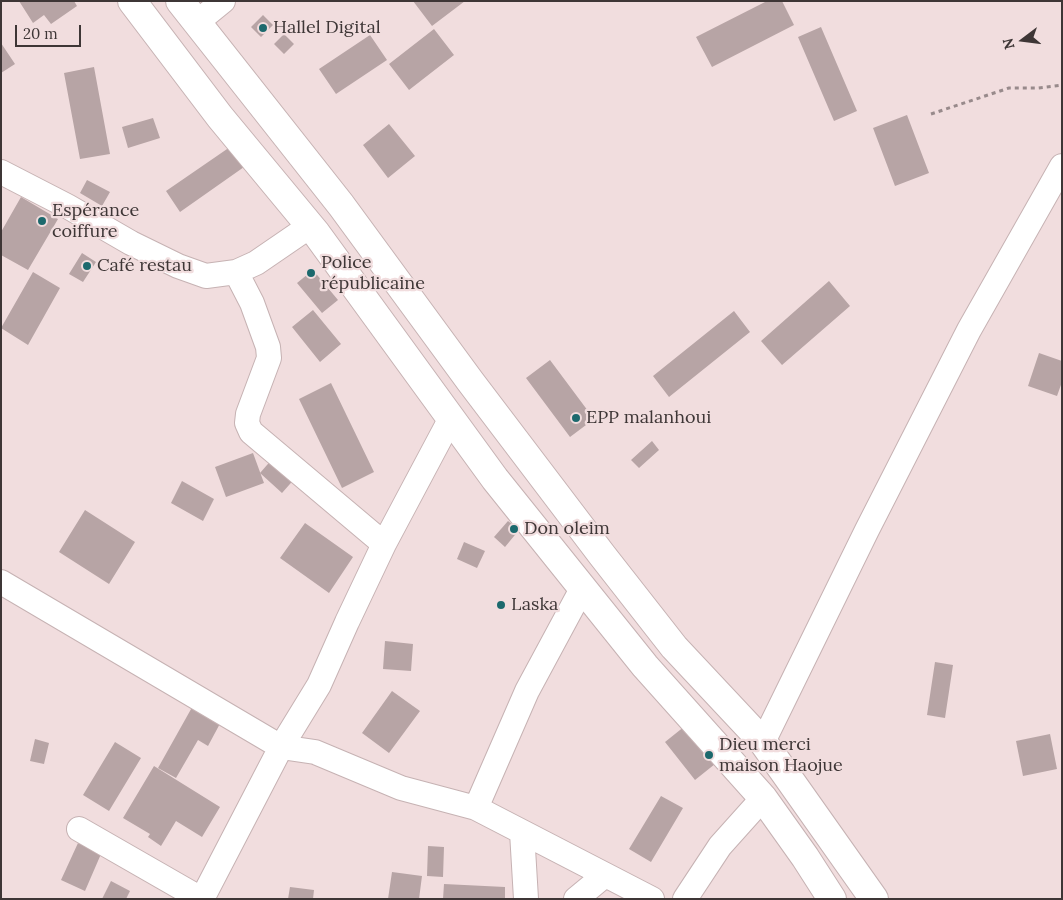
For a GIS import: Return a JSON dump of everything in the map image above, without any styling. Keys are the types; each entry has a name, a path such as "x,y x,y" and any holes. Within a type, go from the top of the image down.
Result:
{"main road":[{"path":"132,1 220,116 310,226 495,479 645,666 763,798 832,899"},
{"path":"188,12 341,205 476,389 674,647 763,742 874,899"}],"street":[{"path":"188,12 223,1"},
{"path":"763,742 863,538 969,330 1062,166"},
{"path":"3,176 74,210 131,243 178,266 206,276 236,272 256,263 310,226"},
{"path":"236,272 252,303 268,347 269,358 248,414 247,423 252,432 384,544"},
{"path":"79,828 202,899 281,747 320,685 346,622 384,544 451,418"},
{"path":"1,582 281,747 315,752 401,788 476,808 652,899"},
{"path":"476,808 527,691 583,587"},
{"path":"685,899 720,846 763,798"},
{"path":"522,832 526,899"},
{"path":"576,899 605,875"}],"path":[{"path":"931,114 1009,88 1038,88 1062,85"}],"building":[{"path":"19,1 74,1 77,6 51,24 44,15 33,23"},
{"path":"413,1 465,1 432,26"},
{"path":"767,1 782,1 794,25 712,67 696,37"},
{"path":"263,15 273,25 261,37 251,27"},
{"path":"821,27 857,111 834,121 798,37"},
{"path":"434,29 454,55 409,90 389,64"},
{"path":"284,34 294,44 284,54 274,44"},
{"path":"370,35 387,60 336,94 319,69"},
{"path":"1,43 15,64 1,73"},
{"path":"94,67 110,154 80,159 64,73"},
{"path":"907,115 929,173 895,186 873,128"},
{"path":"153,118 160,138 128,148 122,127"},
{"path":"389,124 415,156 388,178 363,145"},
{"path":"230,147 244,167 180,212 166,191"},
{"path":"87,180 110,192 102,206 80,193"},
{"path":"21,197 58,219 28,270 1,255 1,232"},
{"path":"82,253 96,262 83,282 69,274"},
{"path":"313,270 338,300 322,313 297,283"},
{"path":"33,272 60,288 28,345 1,328"},
{"path":"829,281 850,306 782,365 761,341"},
{"path":"313,310 341,344 320,362 292,327"},
{"path":"734,311 750,332 669,397 653,376"},
{"path":"1039,353 1062,361 1062,382 1057,396 1028,386"},
{"path":"550,360 594,419 570,437 526,378"},
{"path":"331,383 374,472 342,488 299,399"},
{"path":"652,441 659,450 639,468 631,460"},
{"path":"253,453 264,483 226,497 215,467"},
{"path":"274,457 297,476 282,493 260,473"},
{"path":"182,481 214,499 203,521 171,503"},
{"path":"85,510 135,542 109,584 59,552"},
{"path":"508,521 519,530 505,547 494,537"},
{"path":"305,523 353,557 329,593 280,558"},
{"path":"464,542 485,551 477,568 457,559"},
{"path":"385,641 413,644 411,671 383,669"},
{"path":"935,662 953,665 945,718 927,715"},
{"path":"392,691 420,711 389,753 362,733"},
{"path":"195,702 223,718 208,746 198,740 176,778 158,768"},
{"path":"690,722 720,760 695,780 665,742"},
{"path":"1050,734 1057,769 1023,776 1016,741"},
{"path":"35,739 49,743 44,764 30,761"},
{"path":"115,742 141,758 109,811 83,795"},
{"path":"154,766 220,807 202,837 176,821 161,846 148,837 150,834 123,818"},
{"path":"661,796 683,808 651,862 629,849"},
{"path":"78,843 101,854 85,891 61,880"},
{"path":"428,846 444,847 443,877 427,876"},
{"path":"392,872 422,876 419,899 388,899"},
{"path":"111,881 130,891 126,899 102,899"},
{"path":"444,884 505,887 505,899 443,899"},
{"path":"290,887 314,890 313,899 288,899"}],"place":[{"name":"Hallel Digital","path":"263,28"},
{"name":"Espérance coiffure","path":"42,221"},
{"name":"Café restau","path":"87,266"},
{"name":"Police républicaine","path":"311,273"},
{"name":"EPP malanhoui","path":"576,418"},
{"name":"Don oleim","path":"514,529"},
{"name":"Laska","path":"501,605"},
{"name":"Dieu merci maison Haojue","path":"709,755"}]}
